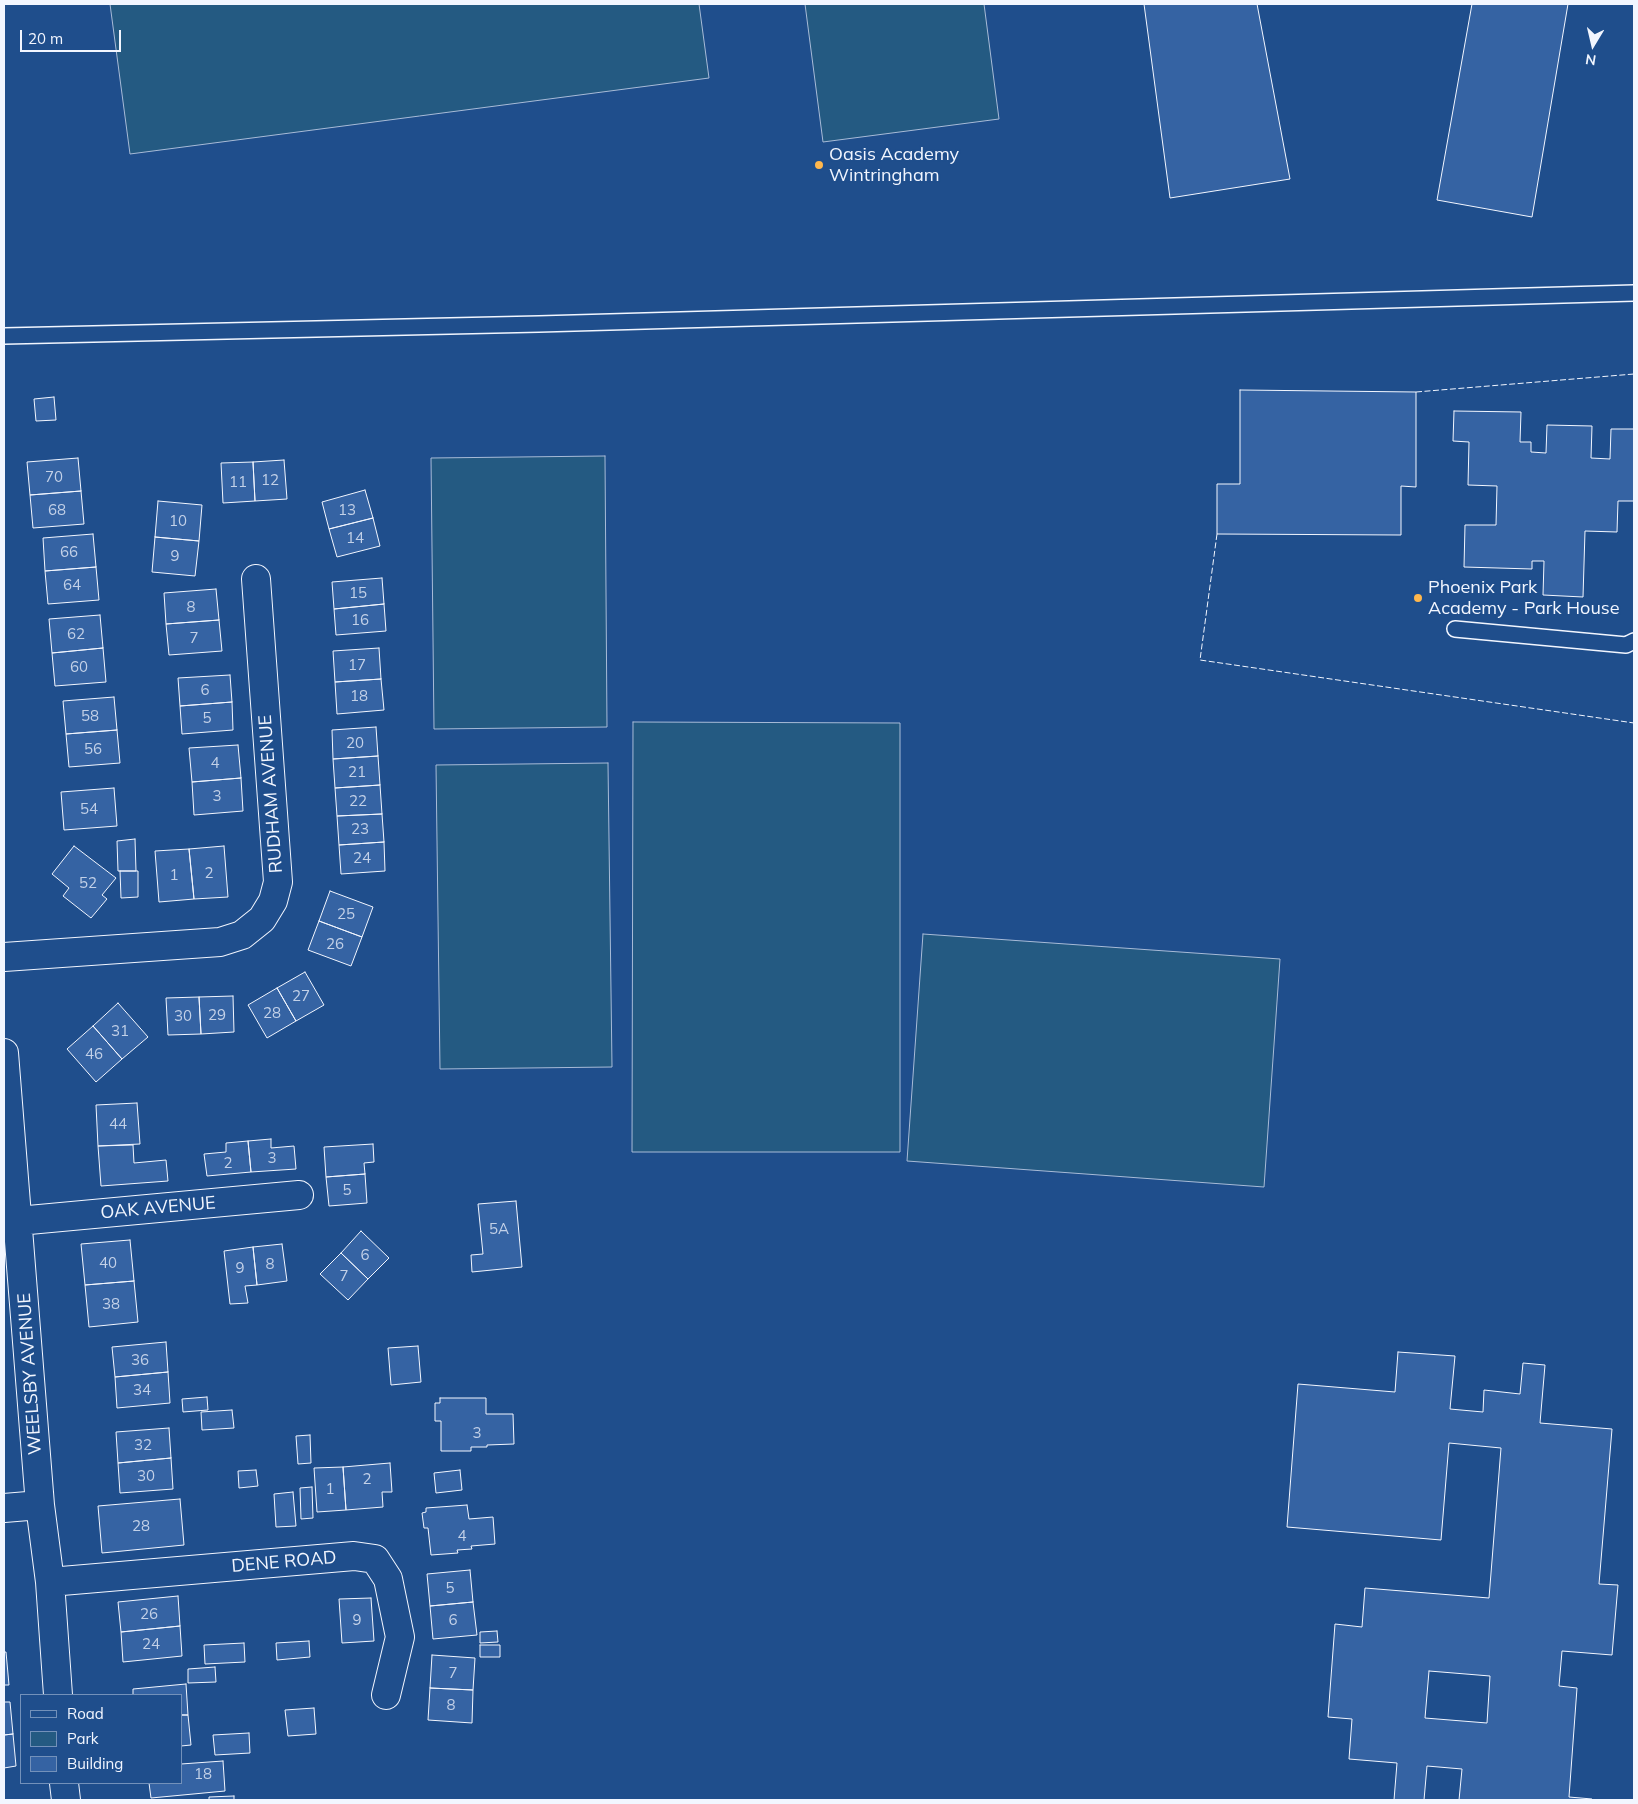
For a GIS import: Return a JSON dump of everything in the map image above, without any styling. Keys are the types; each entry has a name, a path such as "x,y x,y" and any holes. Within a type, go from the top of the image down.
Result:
{"street":[{"name":"RUDHAM AVENUE","path":"4,957 220,942 242,935 262,919 273,901 278,882 256,579"},
{"name":"WEELSBY AVENUE","path":"4,1053 9,1192 18,1221 40,1505 50,1582 58,1694"},
{"name":"OAK AVENUE","path":"18,1221 299,1195"},
{"path":"4,1508 40,1505"},
{"name":"DENE ROAD","path":"50,1582 354,1556 375,1560 388,1579 400,1637 386,1695"},
{"path":"64,1784 66,1800"}],"lane":[{"path":"4,336 568,324 1634,293"},
{"path":"1455,629 1626,645 1634,641"}],"green space":[{"path":"110,4 699,4 709,78 130,154"},
{"path":"805,4 984,4 999,119 823,142"},
{"path":"605,456 607,727 434,729 431,458"},
{"path":"633,722 900,723 900,1152 632,1152"},
{"path":"608,763 612,1067 440,1069 436,765"},
{"path":"923,934 1280,959 1264,1187 907,1161"}],"building":[{"path":"1144,4 1257,4 1290,179 1170,198"},
{"path":"1472,4 1568,4 1532,217 1437,200"},
{"path":"1240,390 1416,392 1416,487 1401,486 1401,535 1217,534 1217,484 1240,484"},
{"path":"54,397 56,420 36,421 34,399"},
{"path":"1454,411 1521,412 1520,442 1531,442 1531,452 1546,453 1547,425 1592,426 1591,458 1610,459 1611,429 1634,429 1634,501 1618,501 1617,532 1585,531 1583,597 1543,595 1544,561 1532,561 1532,569 1464,567 1465,525 1496,525 1497,486 1468,485 1469,442 1453,441"},
{"path":"78,458 81,491 30,495 27,462"},
{"path":"284,460 287,499 255,501 253,462"},
{"path":"253,462 255,501 223,503 221,463"},
{"path":"365,490 373,518 329,529 322,502"},
{"path":"81,491 84,524 33,528 30,495"},
{"path":"158,501 202,505 199,541 155,537"},
{"path":"373,518 380,546 337,557 329,529"},
{"path":"93,534 96,567 45,571 43,538"},
{"path":"155,537 199,541 195,576 152,572"},
{"path":"96,567 99,600 48,604 45,571"},
{"path":"382,578 384,604 334,609 332,582"},
{"path":"216,589 219,620 166,624 164,593"},
{"path":"384,604 386,631 336,635 334,609"},
{"path":"100,615 103,648 52,653 49,619"},
{"path":"219,620 222,651 169,655 166,624"},
{"path":"103,648 106,682 55,686 52,653"},
{"path":"379,648 381,679 335,682 333,651"},
{"path":"230,675 232,702 180,706 178,678"},
{"path":"381,679 384,710 337,714 335,682"},
{"path":"114,697 117,730 66,734 63,701"},
{"path":"232,702 233,730 182,734 180,706"},
{"path":"376,727 378,756 333,759 332,730"},
{"path":"117,730 120,763 69,767 66,734"},
{"path":"238,745 241,778 192,782 189,748"},
{"path":"378,756 380,785 335,788 333,759"},
{"path":"241,778 243,811 194,815 192,782"},
{"path":"380,785 382,814 337,816 335,788"},
{"path":"114,788 117,826 64,830 61,792"},
{"path":"382,814 384,842 339,845 337,816"},
{"path":"135,839 136,871 118,871 117,841"},
{"path":"384,842 385,871 341,874 339,845"},
{"path":"74,846 116,878 102,895 107,899 91,918 63,896 69,888 52,874"},
{"path":"224,846 228,897 194,899 189,849"},
{"path":"189,849 194,899 159,902 155,851"},
{"path":"120,871 138,871 138,897 121,898"},
{"path":"330,891 373,907 362,937 319,921"},
{"path":"319,921 362,937 351,966 308,950"},
{"path":"305,972 324,1005 296,1021 277,988"},
{"path":"277,988 296,1021 267,1038 248,1005"},
{"path":"233,996 234,1032 201,1034 199,997"},
{"path":"199,997 201,1034 168,1035 166,998"},
{"path":"118,1003 148,1037 122,1059 93,1026"},
{"path":"93,1026 122,1059 96,1082 67,1049"},
{"path":"137,1103 140,1144 98,1146 96,1105"},
{"path":"271,1139 271,1148 294,1146 296,1169 251,1172 248,1141"},
{"path":"248,1141 251,1172 207,1176 204,1154 226,1152 226,1143"},
{"path":"373,1144 374,1162 364,1163 365,1174 326,1177 324,1147"},
{"path":"133,1145 134,1163 166,1160 168,1181 101,1186 98,1146"},
{"path":"365,1174 367,1203 329,1206 326,1177"},
{"path":"516,1201 522,1267 472,1272 471,1255 483,1254 478,1204"},
{"path":"361,1231 389,1258 368,1279 341,1253"},
{"path":"130,1240 134,1281 85,1285 81,1244"},
{"path":"282,1244 287,1281 257,1285 253,1247"},
{"path":"253,1247 257,1285 245,1286 248,1303 230,1304 224,1251"},
{"path":"341,1253 368,1279 348,1300 320,1274"},
{"path":"134,1281 138,1322 89,1327 85,1285"},
{"path":"166,1342 168,1372 115,1377 112,1347"},
{"path":"418,1346 421,1382 391,1385 388,1348"},
{"path":"1398,1352 1455,1356 1450,1409 1483,1412 1484,1390 1520,1394 1523,1363 1545,1365 1540,1423 1612,1429 1599,1584 1618,1585 1612,1655 1562,1651 1559,1686 1577,1688 1569,1797 1592,1800 1459,1800 1462,1769 1427,1766 1424,1800 1394,1800 1397,1763 1349,1759 1352,1719 1328,1717 1335,1624 1362,1627 1365,1588 1489,1598 1501,1448 1449,1443 1441,1540 1287,1527 1298,1384 1395,1392","holes":["1429,1671 1490,1676 1487,1723 1425,1718"]},
{"path":"168,1372 170,1403 117,1408 115,1377"},
{"path":"207,1397 208,1410 183,1412 182,1399"},
{"path":"440,1398 486,1398 486,1414 513,1414 514,1444 471,1447 471,1451 441,1451 441,1421 435,1421 435,1403 440,1403"},
{"path":"232,1410 234,1428 202,1430 201,1412"},
{"path":"169,1428 171,1458 118,1463 116,1432"},
{"path":"310,1435 311,1463 298,1464 296,1436"},
{"path":"171,1458 173,1489 120,1493 118,1463"},
{"path":"390,1463 392,1492 382,1492 383,1507 346,1510 343,1467"},
{"path":"343,1467 346,1510 317,1512 314,1468"},
{"path":"256,1470 258,1486 239,1488 238,1471"},
{"path":"460,1470 462,1490 436,1493 434,1473"},
{"path":"312,1487 313,1518 301,1519 300,1488"},
{"path":"293,1492 296,1526 276,1527 274,1494"},
{"path":"180,1499 184,1545 102,1553 98,1506"},
{"path":"467,1505 469,1519 493,1517 495,1544 471,1546 472,1549 457,1550 458,1553 431,1555 428,1528 424,1528 422,1513 426,1512 426,1508"},
{"path":"470,1570 473,1602 430,1606 427,1574"},
{"path":"178,1596 180,1626 121,1632 118,1602"},
{"path":"371,1598 374,1641 342,1643 339,1599"},
{"path":"473,1602 477,1635 433,1639 430,1606"},
{"path":"180,1626 182,1656 123,1662 121,1632"},
{"path":"497,1631 498,1642 480,1643 480,1632"},
{"path":"309,1641 310,1657 277,1660 276,1643"},
{"path":"244,1643 245,1662 205,1664 204,1645"},
{"path":"480,1645 500,1645 500,1657 480,1657"},
{"path":"4,1652 6,1652 9,1685 4,1685"},
{"path":"432,1655 475,1658 473,1690 430,1688"},
{"path":"215,1667 216,1682 188,1683 188,1669"},
{"path":"186,1684 188,1715 182,1715 182,1694 133,1694 133,1689"},
{"path":"430,1688 473,1690 472,1723 428,1720"},
{"path":"4,1702 10,1702 13,1734 4,1735"},
{"path":"314,1708 316,1734 288,1736 285,1710"},
{"path":"182,1715 188,1715 191,1745 182,1746"},
{"path":"249,1733 250,1753 215,1755 213,1735"},
{"path":"13,1734 16,1766 4,1768 4,1735"},
{"path":"223,1761 225,1791 151,1798 149,1784 182,1784 182,1764"},
{"path":"234,1796 234,1800 209,1800 209,1797"}],"fence":[{"path":"1416,392 1634,374"},
{"path":"1217,534 1200,660 1634,723"}],"place":[{"name":"Oasis Academy Wintringham","path":"819,165"},
{"name":"Phoenix Park Academy - Park House","path":"1418,598"}]}
